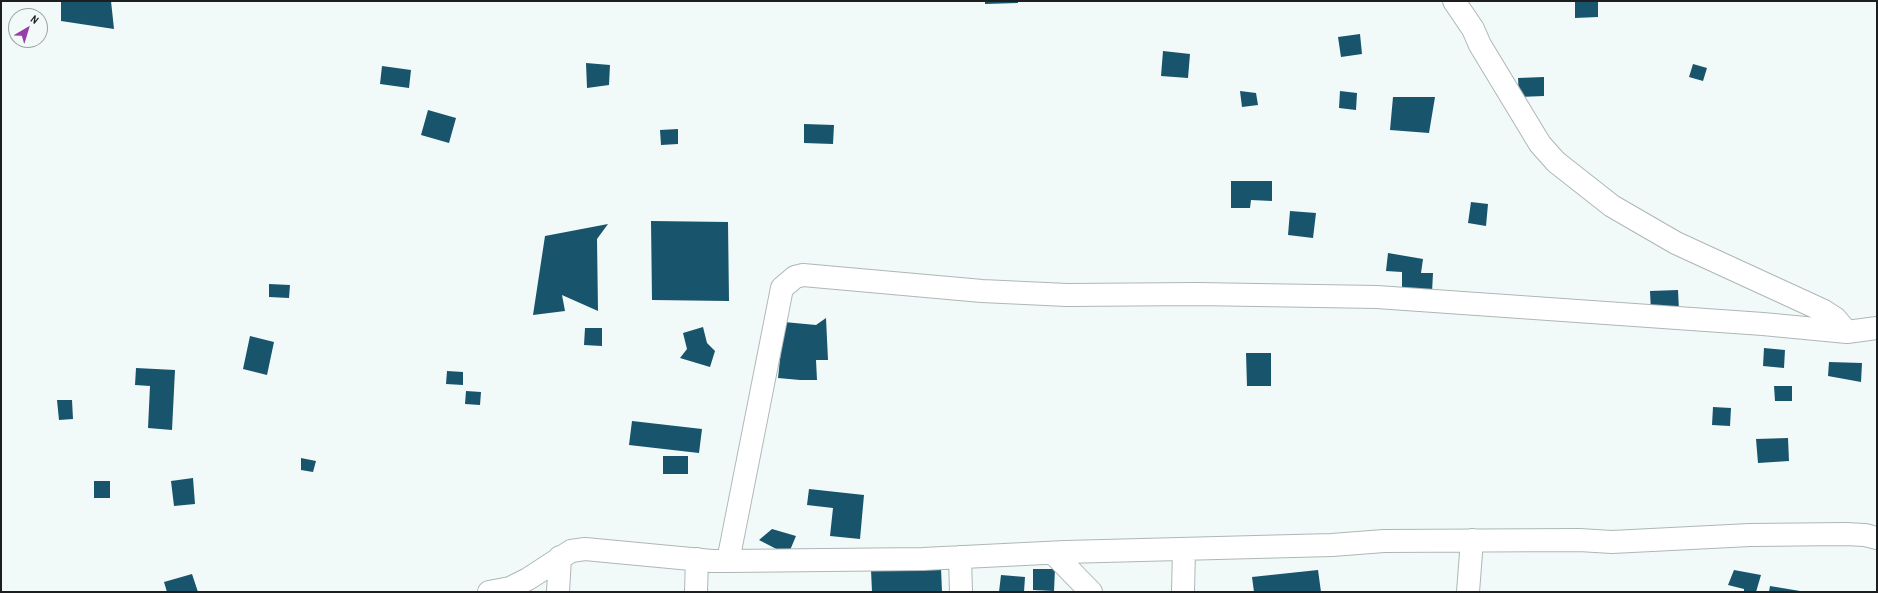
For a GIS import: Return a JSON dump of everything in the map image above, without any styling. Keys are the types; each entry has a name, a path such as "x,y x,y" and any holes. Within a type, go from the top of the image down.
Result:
{"street":[{"path":"1461,5 1480,45 1540,144 1556,162 1612,206 1676,244 1824,311 1835,318 1847,332"},
{"path":"728,561 782,288 795,277 803,275 982,292 1067,295 1197,294 1377,297 1847,332 1877,328"},
{"path":"489,592 510,588 528,579 571,551 585,549 728,561 960,557 1332,545 1384,541 1580,540 1612,542 1750,535 1846,534 1866,535 1877,538"},
{"path":"1468,592 1472,540"},
{"path":"1183,592 1184,549"},
{"path":"1053,553 1091,592"},
{"path":"558,592 560,557"},
{"path":"960,557 961,592"},
{"path":"696,592 697,559"}],"building":[{"path":"61,1 111,1 114,29 61,21"},
{"path":"985,1 1018,1 1018,3 985,4"},
{"path":"1575,1 1598,1 1598,17 1575,18"},
{"path":"1360,34 1362,54 1341,57 1338,37"},
{"path":"1163,51 1190,54 1188,78 1161,76"},
{"path":"586,63 610,65 609,85 587,88"},
{"path":"1693,64 1707,68 1703,81 1689,77"},
{"path":"382,66 411,70 409,88 380,84"},
{"path":"1544,77 1544,96 1519,97 1518,78"},
{"path":"1240,91 1256,93 1258,105 1242,107"},
{"path":"1340,91 1357,93 1356,110 1339,108"},
{"path":"1393,97 1435,97 1429,133 1390,130"},
{"path":"428,110 456,118 449,143 421,135"},
{"path":"804,124 834,125 833,144 804,143"},
{"path":"678,129 678,144 661,145 660,130"},
{"path":"1231,181 1272,181 1272,201 1251,200 1250,208 1231,208"},
{"path":"1471,202 1488,204 1486,226 1468,223"},
{"path":"1290,211 1316,213 1313,238 1288,235"},
{"path":"651,221 728,222 729,301 652,300"},
{"path":"608,224 597,239 598,311 562,295 565,311 533,315 545,236"},
{"path":"1388,253 1423,259 1421,273 1433,273 1432,292 1402,292 1402,272 1386,271"},
{"path":"269,284 290,285 289,298 269,297"},
{"path":"1678,290 1679,311 1651,312 1650,291"},
{"path":"826,318 828,360 816,360 817,380 778,378 784,322 816,325"},
{"path":"703,327 707,343 715,351 710,367 680,358 687,349 683,333"},
{"path":"585,328 602,328 602,346 584,345"},
{"path":"250,336 274,342 267,375 243,369"},
{"path":"1764,348 1785,350 1784,368 1763,366"},
{"path":"1246,353 1271,353 1271,386 1247,386"},
{"path":"1829,362 1862,363 1861,382 1828,376"},
{"path":"136,368 175,370 172,430 148,428 150,386 135,385"},
{"path":"447,371 463,372 463,385 446,384"},
{"path":"1774,386 1792,386 1792,401 1775,401"},
{"path":"466,391 481,392 480,405 465,404"},
{"path":"57,400 72,400 73,419 59,420"},
{"path":"1713,407 1731,408 1730,426 1712,425"},
{"path":"632,421 702,429 699,453 629,445"},
{"path":"1788,438 1789,461 1758,463 1756,439"},
{"path":"663,456 688,456 688,474 663,474"},
{"path":"301,458 316,461 313,472 301,470"},
{"path":"193,478 195,504 174,506 171,481"},
{"path":"94,481 110,481 110,498 94,498"},
{"path":"809,489 864,495 860,539 830,536 833,508 807,505"},
{"path":"772,529 796,536 788,555 759,540"},
{"path":"941,568 942,592 872,592 871,570"},
{"path":"1033,569 1055,569 1054,591 1033,590"},
{"path":"1318,570 1321,592 1254,592 1252,577"},
{"path":"1734,570 1761,575 1756,592 1744,592 1744,589 1728,585"},
{"path":"192,574 198,592 167,592 164,582"},
{"path":"1001,575 1025,577 1024,592 999,592"},
{"path":"1770,586 1800,591 1800,592 1769,592"}]}
